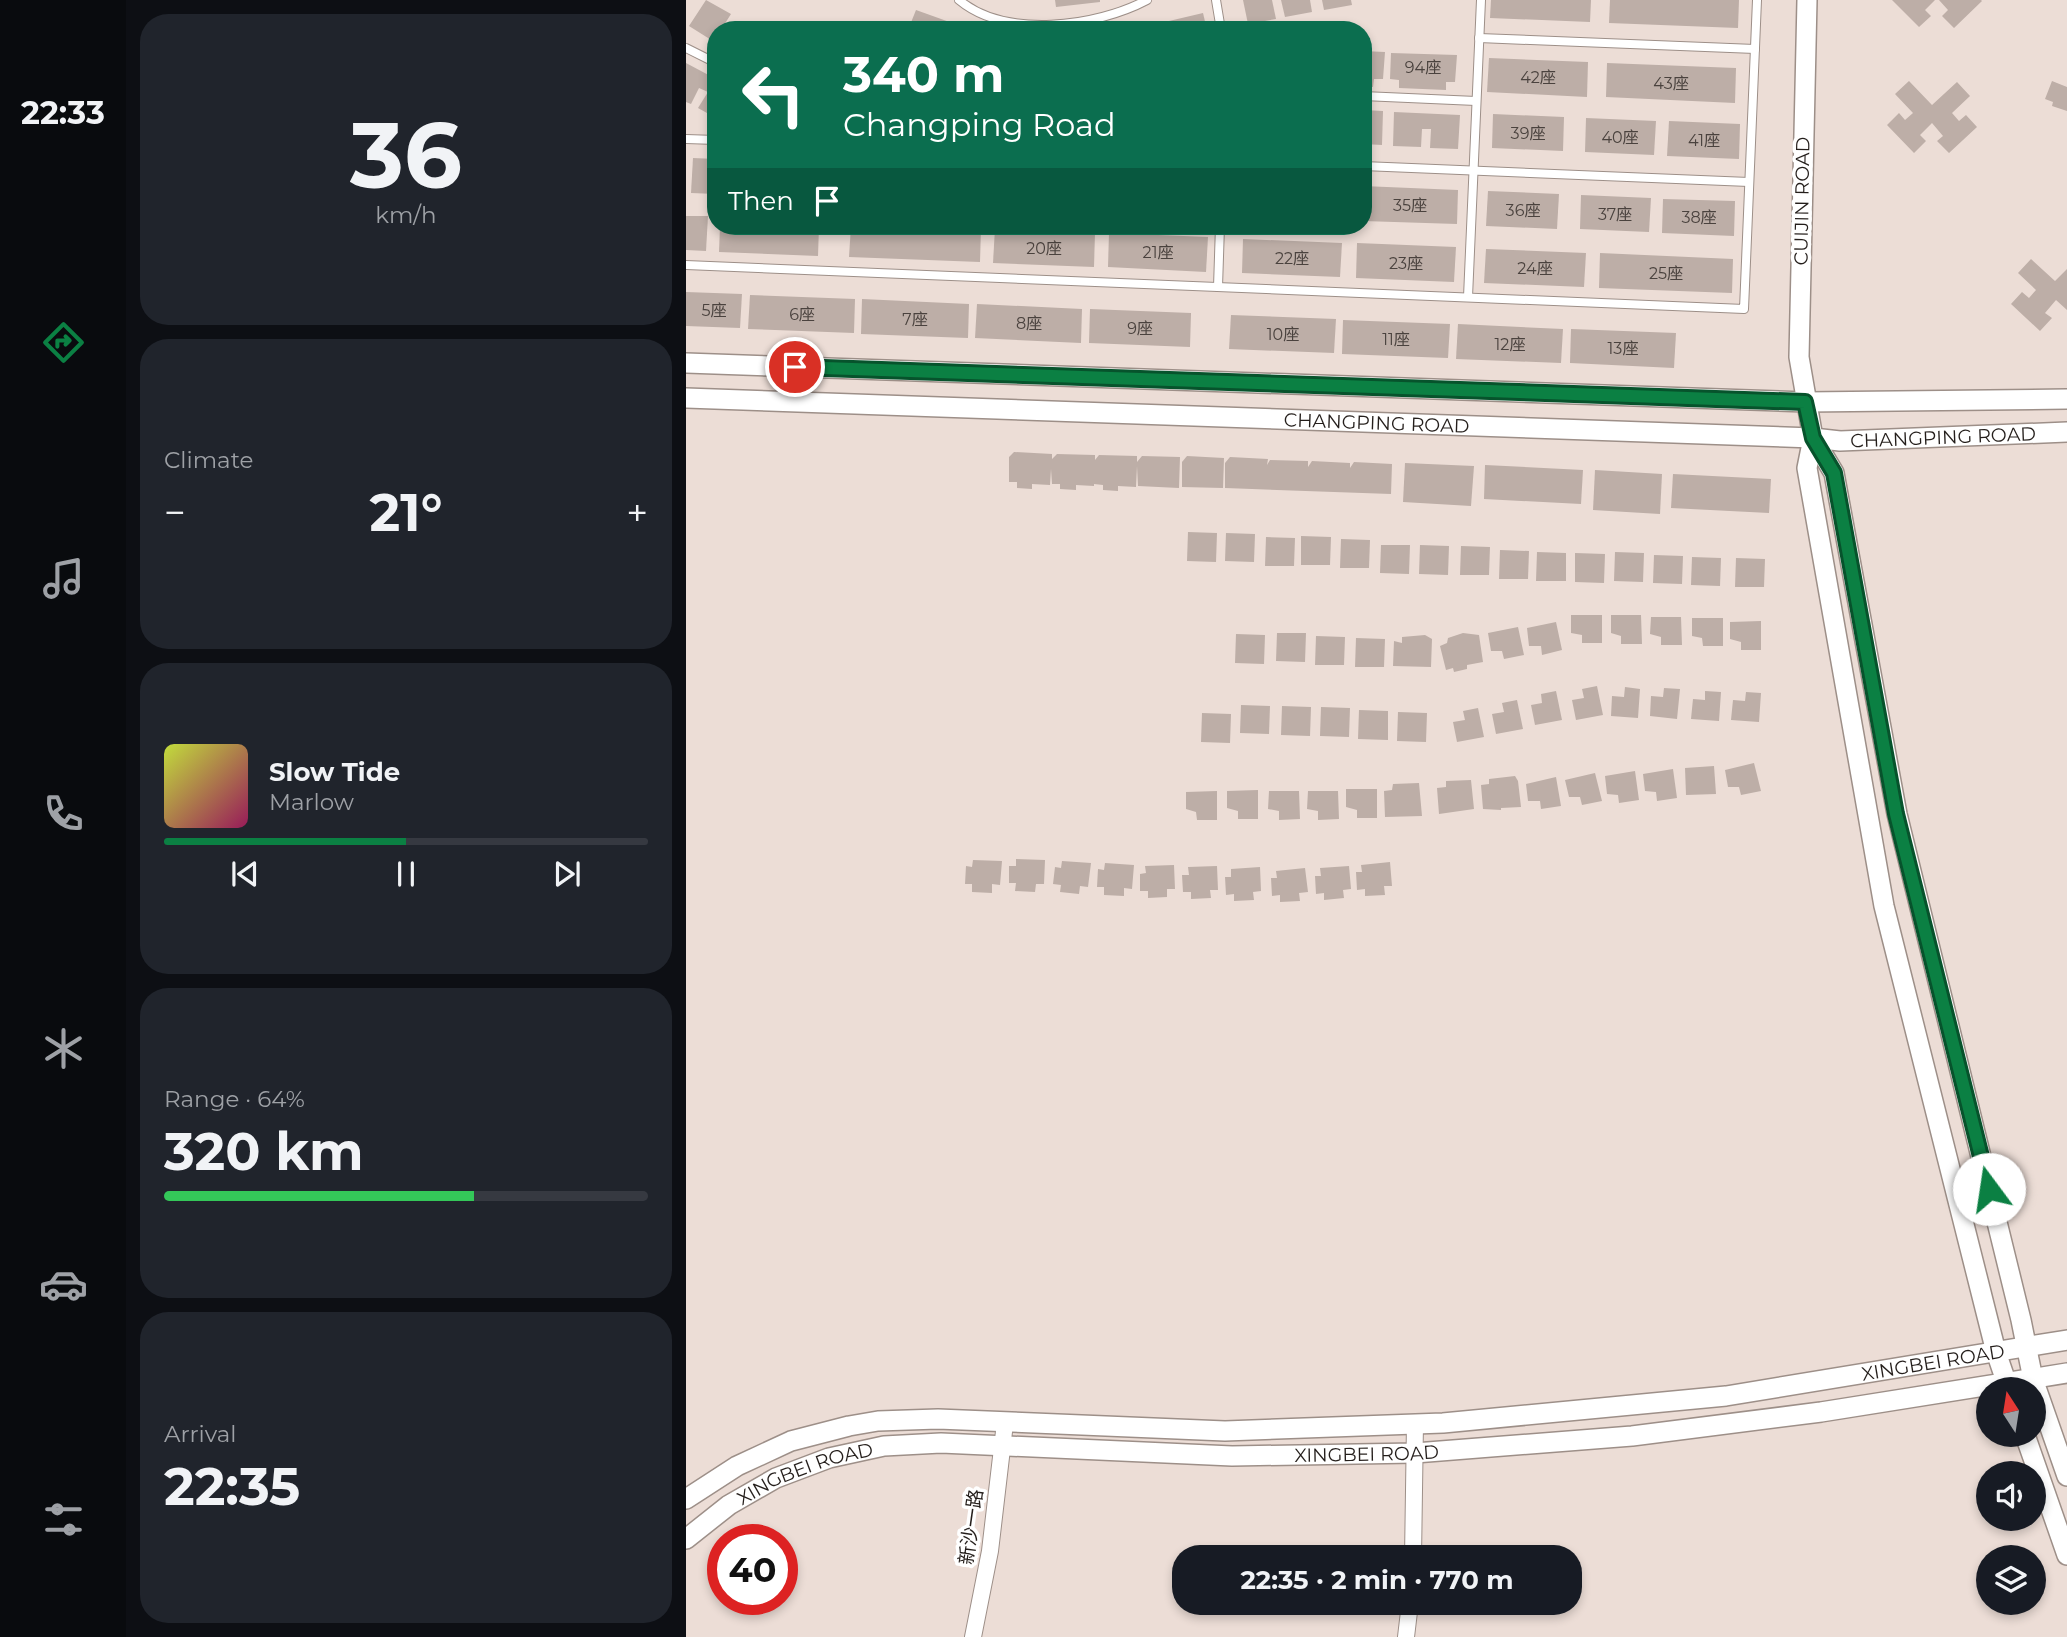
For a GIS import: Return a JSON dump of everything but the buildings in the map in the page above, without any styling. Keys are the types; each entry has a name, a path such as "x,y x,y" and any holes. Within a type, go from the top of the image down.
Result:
{"street":[{"name":"CUIJIN ROAD","path":"1807,0 1799,357 1813,438"},
{"name":"CHANGPING ROAD","path":"686,363 1805,402 2067,399"},
{"name":"CHANGPING ROAD","path":"686,398 1840,441 2067,432"},
{"path":"1813,438 1834,473 1896,814 2033,1377"},
{"path":"1813,438 1807,468 1884,906 2004,1377"},
{"name":"XINGBEI ROAD","path":"686,1499 720,1476 764,1453 830,1430 859,1424 908,1419 1225,1431 1443,1423 1726,1396 2067,1340"},
{"name":"XINGBEI ROAD","path":"2044,1377 2067,1373"},
{"name":"XINGBEI ROAD","path":"686,1539 707,1521 776,1478 829,1458 912,1443 1232,1457 1415,1453 1632,1436 1976,1390"},
{"path":"2046,1416 2067,1476"},
{"name":"新沙一路","path":"973,1637 990,1550 1005,1423"},
{"path":"1413,1545 1415,1423"},
{"path":"2029,1447 2067,1555"},
{"path":"1406,1637 1409,1615"}],"lane":[{"path":"959,0 970,9 985,15 1012,21"},
{"path":"1081,21 1131,8 1147,0"},
{"path":"1216,0 1220,21"},
{"path":"1468,297 1481,0"},
{"path":"686,265 1744,309 1757,0"},
{"path":"1479,38 1755,50"},
{"path":"686,48 707,59"},
{"path":"1372,96 1476,101"},
{"path":"686,139 707,140"},
{"path":"1372,166 1749,183"},
{"path":"1218,287 1220,235"}],"route":[{"path":"795,367 1805,402 1813,438 1834,473 1896,814 1989,1189"}]}
